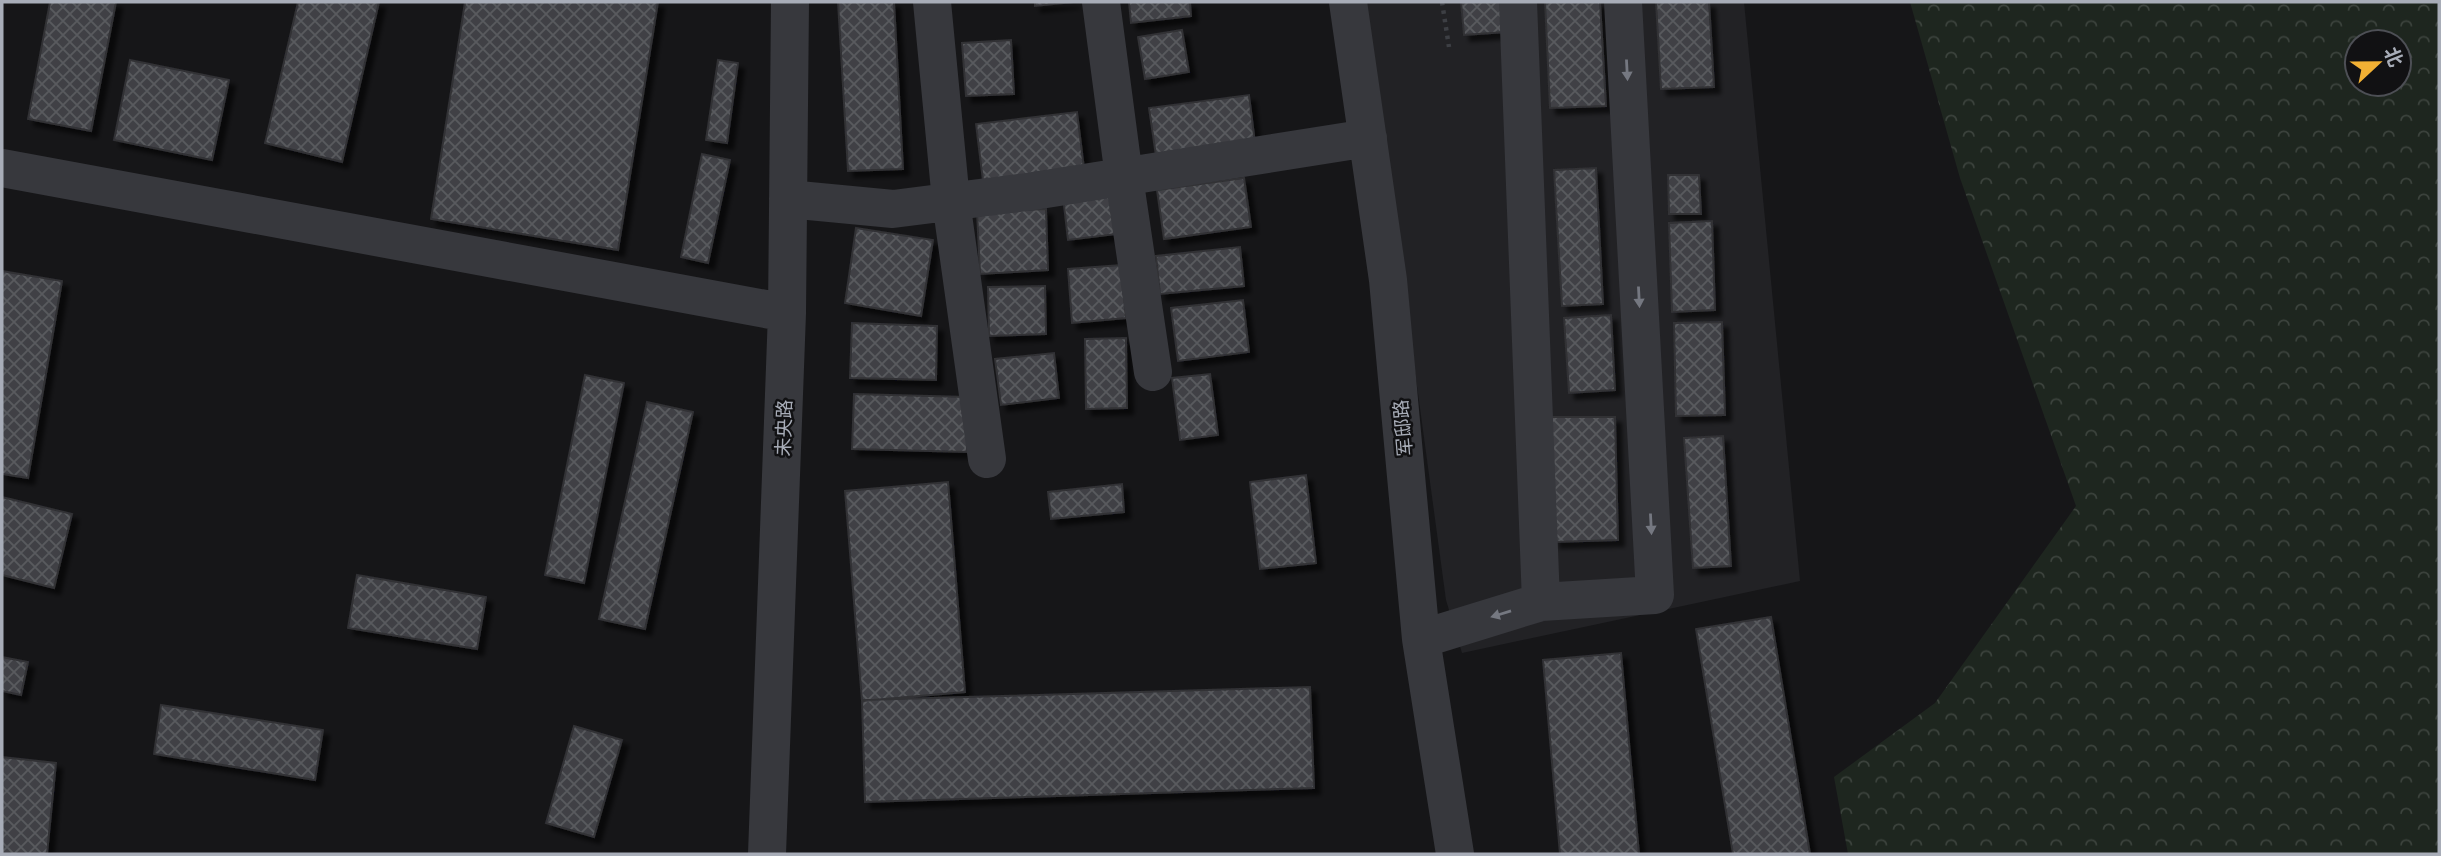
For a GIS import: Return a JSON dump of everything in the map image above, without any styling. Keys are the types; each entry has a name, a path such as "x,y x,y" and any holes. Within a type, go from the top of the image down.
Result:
{"street":[{"name":"未央路","path":"767,854 788,313 790,2"},
{"path":"932,2 951,201 987,459"},
{"path":"1101,2 1153,372"},
{"name":"军邸路","path":"1348,2 1388,280 1421,639 1455,854"},
{"path":"1518,2 1541,602"},
{"path":"1421,639 1541,602 1655,595 1623,2"},
{"path":"788,199 893,209 1027,192 1367,138"},
{"path":"2,168 788,313"}],"path":[{"path":"1442,2 1449,47"}],"shaded area":[{"path":"1365,2 1744,2 1800,581 1462,653 1446,600"}],"green space":[{"path":"1910,2 2439,2 2439,854 1848,854 1834,777 1935,703 2076,506 1960,178"}],"building":[{"path":"50,2 116,2 91,131 28,119"},
{"path":"298,2 379,2 342,162 265,143"},
{"path":"465,2 658,2 618,250 431,219"},
{"path":"838,2 894,2 903,169 848,171"},
{"path":"1035,2 1074,2 1035,6"},
{"path":"1129,2 1190,2 1191,16 1131,23"},
{"path":"1461,2 1503,2 1506,32 1464,35"},
{"path":"1545,2 1600,2 1606,106 1550,108"},
{"path":"1656,2 1709,2 1714,87 1661,89"},
{"path":"1182,30 1189,72 1145,79 1138,37"},
{"path":"1011,40 1014,94 966,96 962,43"},
{"path":"130,60 229,80 212,160 114,140"},
{"path":"718,60 738,63 727,143 706,140"},
{"path":"1249,95 1255,143 1156,156 1149,108"},
{"path":"1077,112 1084,169 983,181 976,124"},
{"path":"702,154 730,160 708,263 681,257"},
{"path":"1596,168 1603,304 1562,306 1554,170"},
{"path":"1668,175 1699,175 1701,214 1669,214"},
{"path":"1244,178 1251,227 1164,239 1157,190"},
{"path":"1113,192 1117,234 1068,240 1063,197"},
{"path":"1046,209 1048,270 980,274 977,212"},
{"path":"1712,221 1715,310 1672,312 1669,223"},
{"path":"856,228 933,240 921,316 845,303"},
{"path":"1240,247 1244,286 1160,294 1156,256"},
{"path":"1121,265 1126,318 1072,323 1068,269"},
{"path":"2,271 62,281 28,478 2,474"},
{"path":"1045,286 1046,334 989,336 988,287"},
{"path":"1243,300 1249,352 1178,361 1171,308"},
{"path":"1611,315 1615,390 1569,393 1564,318"},
{"path":"1722,322 1725,415 1676,416 1674,323"},
{"path":"852,323 937,326 936,380 850,378"},
{"path":"1126,338 1127,408 1086,409 1085,339"},
{"path":"1054,353 1059,398 1001,405 995,359"},
{"path":"1210,374 1218,435 1180,440 1172,378"},
{"path":"585,375 624,383 584,583 545,575"},
{"path":"854,394 968,397 967,452 852,449"},
{"path":"647,402 693,412 645,629 599,619"},
{"path":"1551,417 1615,417 1618,540 1554,542"},
{"path":"1723,436 1731,566 1693,568 1684,438"},
{"path":"1306,475 1316,563 1260,569 1250,482"},
{"path":"948,482 965,692 862,701 845,491"},
{"path":"1122,484 1124,512 1051,519 1048,492"},
{"path":"2,497 72,514 54,588 2,575"},
{"path":"357,575 486,597 477,649 348,628"},
{"path":"1771,617 1810,854 1733,854 1696,629"},
{"path":"1621,653 1639,854 1560,854 1543,660"},
{"path":"2,657 28,662 21,695 2,691"},
{"path":"1310,687 1314,788 865,802 862,700"},
{"path":"161,705 323,730 315,780 154,754"},
{"path":"574,726 622,740 594,837 546,823"},
{"path":"2,757 56,763 47,854 2,854"}]}
